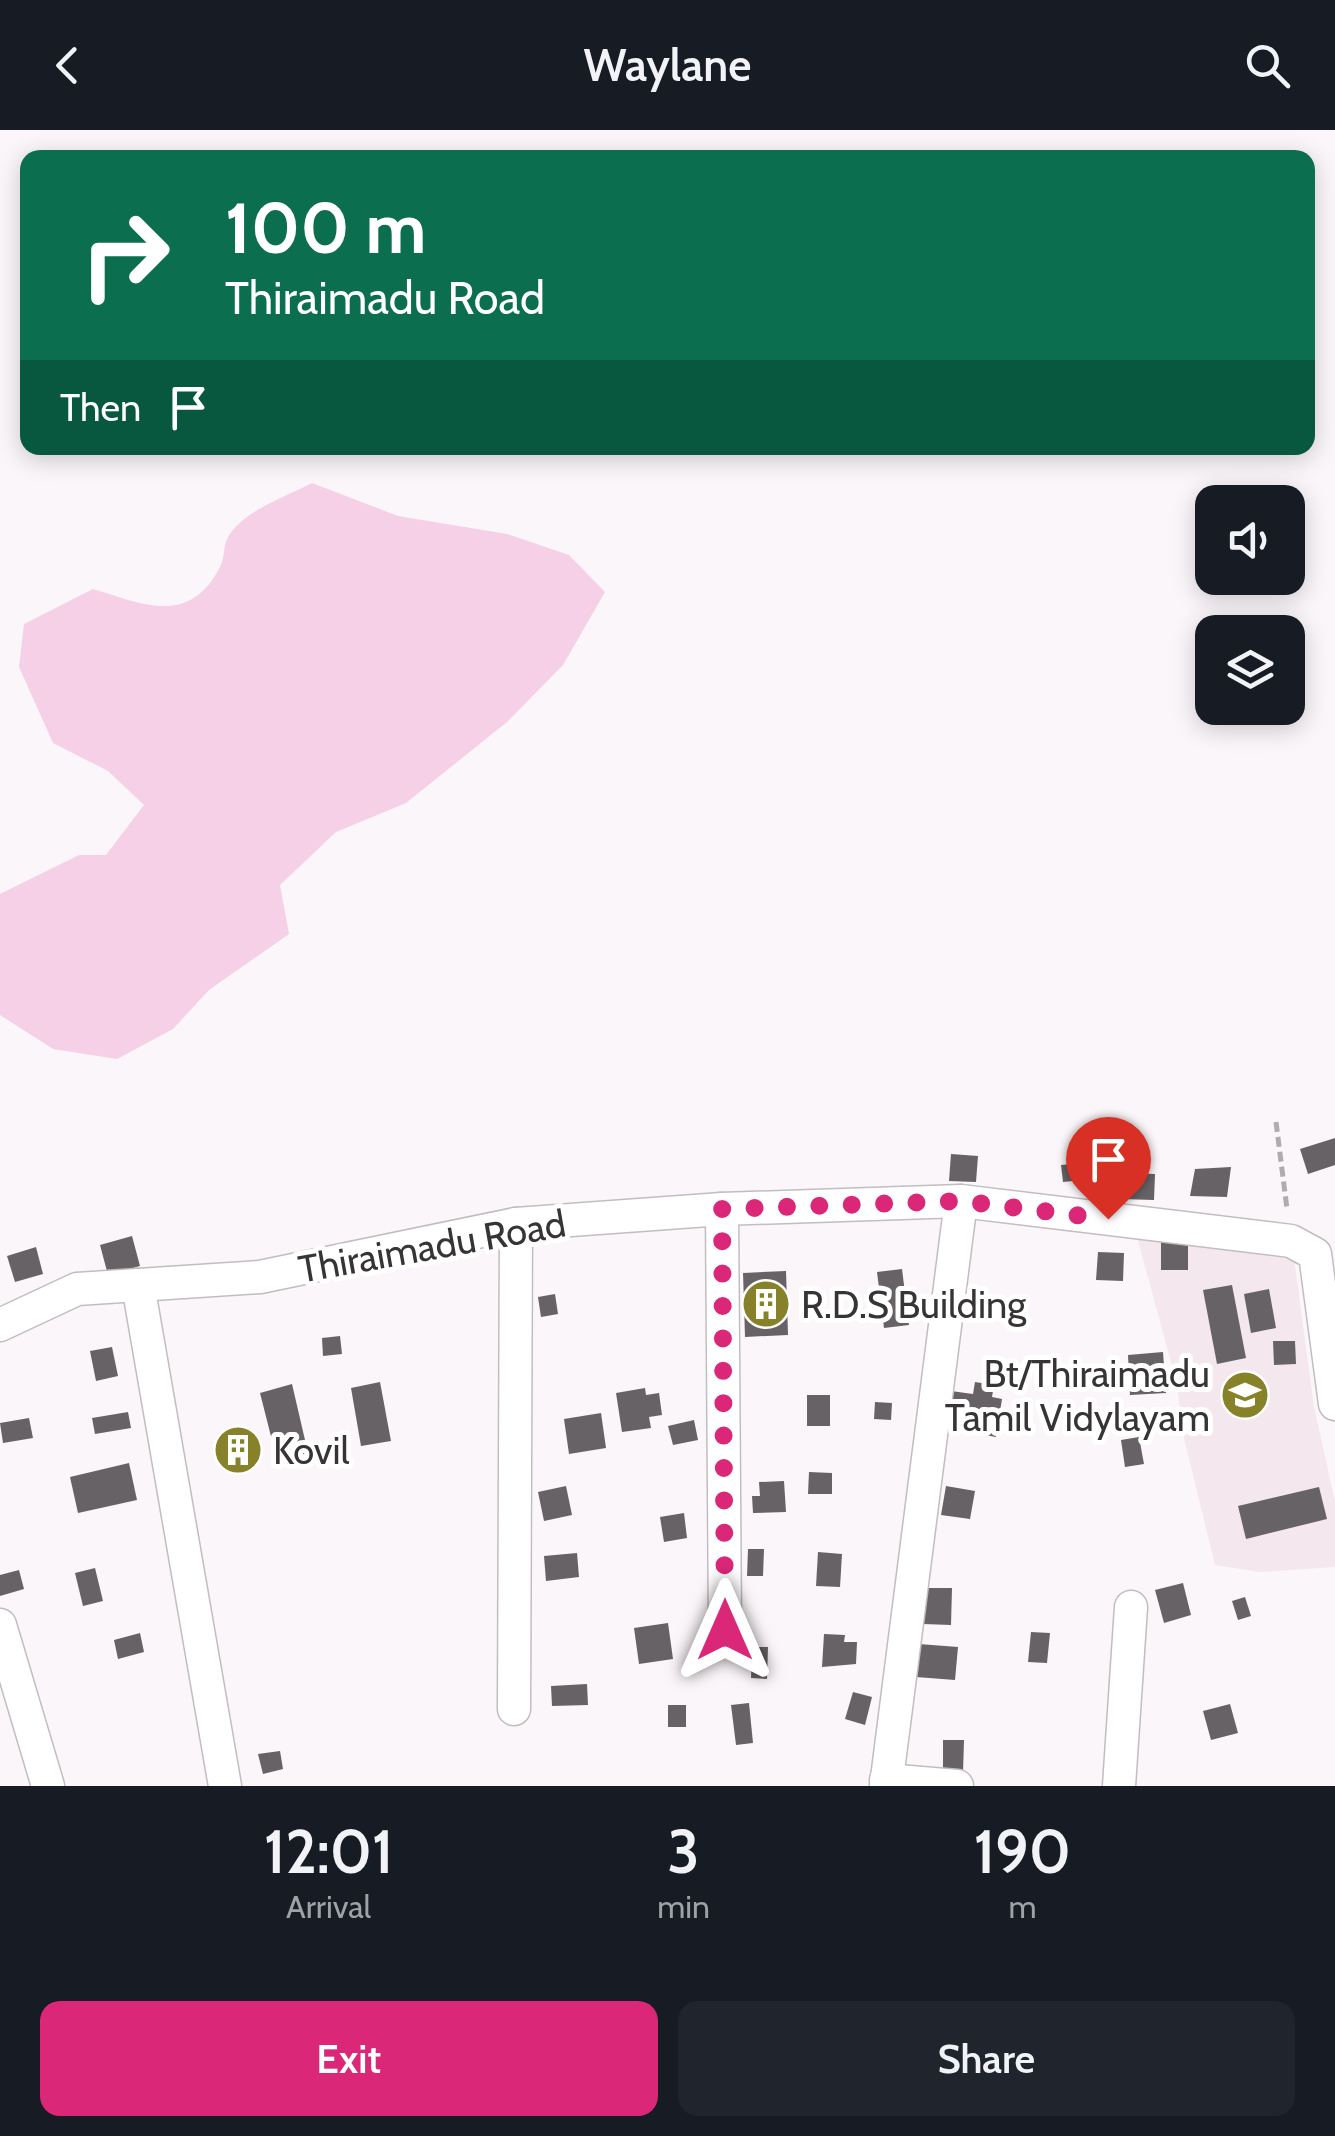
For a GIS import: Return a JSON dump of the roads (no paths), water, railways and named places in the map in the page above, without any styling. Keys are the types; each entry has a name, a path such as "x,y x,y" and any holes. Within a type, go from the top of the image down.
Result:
{"street":[{"name":"Thiraimadu Road","path":"0,1324 78,1290 260,1277 516,1224 722,1209 961,1201 1314,1250"},
{"path":"956,1786 886,1783 961,1201"},
{"path":"722,1209 725,1630"},
{"path":"514,1709 516,1224"},
{"path":"1314,1250 1335,1404"},
{"path":"138,1285 225,1786"},
{"path":"1119,1786 1131,1607"},
{"path":"0,1625 48,1786"}],"place":[{"name":"R.D.S Building","path":"766,1304"},
{"name":"Bt/Thiraimadu Tamil Vidylayam","path":"1245,1395"},
{"name":"Kovil","path":"238,1450"}]}
